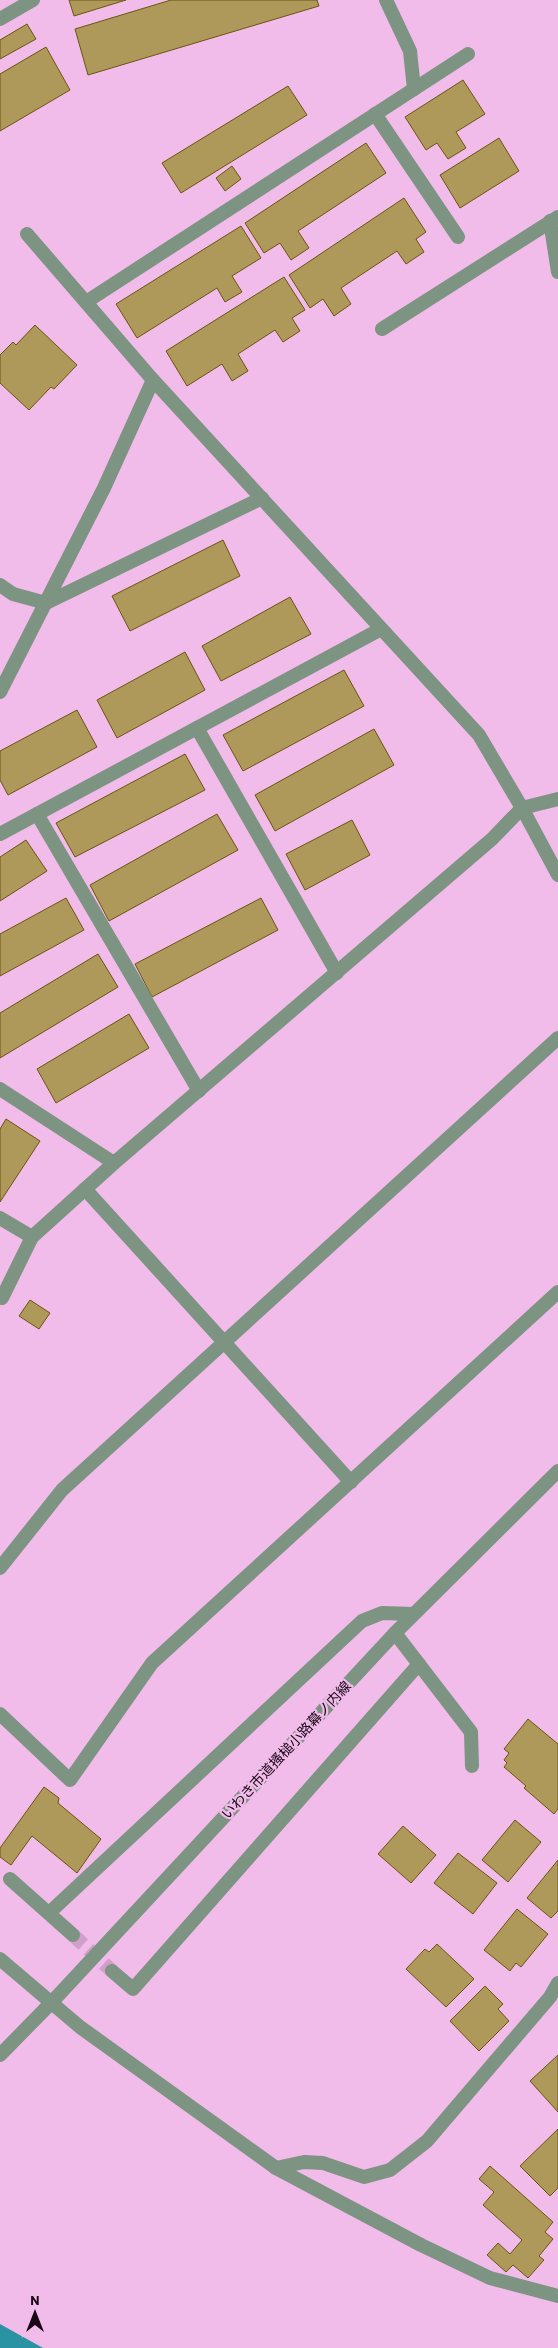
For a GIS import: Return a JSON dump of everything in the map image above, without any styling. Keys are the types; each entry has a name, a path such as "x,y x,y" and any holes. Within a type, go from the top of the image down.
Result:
{"street":[{"path":"0,19 33,0"},
{"path":"386,0 410,51 414,89"},
{"path":"86,302 468,54"},
{"path":"375,114 458,236"},
{"path":"382,329 554,219 558,272"},
{"path":"27,234 153,380 479,736 522,808 558,875"},
{"path":"0,692 104,488 153,380"},
{"path":"0,585 13,594 46,602 262,498"},
{"path":"0,834 381,630"},
{"path":"197,728 337,973"},
{"path":"2,1298 32,1237 85,1189 492,839 522,808 558,799"},
{"path":"37,814 199,1091"},
{"path":"0,1568 62,1490 558,1038"},
{"path":"0,1089 114,1163"},
{"path":"85,1189 351,1482"},
{"path":"0,1218 32,1237"},
{"path":"0,1714 70,1780 152,1663 558,1292"},
{"name":"いわき市道搔槌小路幕ノ内線","path":"0,2055 52,2002 413,1614 558,1471"},
{"path":"49,1913 362,1622 382,1613 413,1614"},
{"path":"395,1633 471,1732 472,1766"},
{"path":"112,1971 133,1989 419,1664"},
{"path":"10,1879 73,1935"},
{"path":"0,1959 80,2027 276,2168 421,2245 490,2278 558,2296"},
{"path":"276,2168 304,2162 323,2163 364,2177 390,2170 427,2141 550,1998 558,1983"}],"shaded area":[{"path":"0,2324 43,2348 0,2348"}],"building":[{"path":"69,0 126,0 74,16"},
{"path":"171,0 317,0 319,6 88,75 75,29"},
{"path":"27,24 36,39 0,59 0,40"},
{"path":"46,47 70,90 0,131 0,74"},
{"path":"463,80 485,114 456,132 466,148 448,159 437,143 426,150 405,117"},
{"path":"288,86 307,115 181,193 162,163"},
{"path":"499,138 519,171 460,208 440,175"},
{"path":"366,143 386,173 298,231 309,248 291,260 280,243 264,253 245,223"},
{"path":"232,166 241,179 225,191 216,178"},
{"path":"404,198 426,232 416,239 424,252 406,264 397,251 341,288 351,304 334,316 323,299 310,308 289,275"},
{"path":"241,226 261,258 232,276 242,292 225,302 217,288 137,338 116,304"},
{"path":"284,277 305,310 292,318 300,331 283,342 275,330 238,354 248,371 232,381 222,364 187,386 166,351"},
{"path":"35,325 77,365 54,389 51,387 29,410 0,383 0,355 13,342 16,345"},
{"path":"223,540 240,576 130,631 112,596"},
{"path":"290,597 311,634 221,681 202,646"},
{"path":"185,652 205,690 117,738 97,700"},
{"path":"344,670 364,706 243,771 223,735"},
{"path":"77,710 97,747 8,795 0,780 0,751"},
{"path":"374,729 394,765 275,831 255,795"},
{"path":"185,754 205,790 75,857 56,823"},
{"path":"217,814 238,850 109,921 90,885"},
{"path":"352,820 370,855 305,890 286,854"},
{"path":"26,840 47,871 0,901 0,857"},
{"path":"66,898 84,930 0,976 0,934"},
{"path":"261,898 278,930 152,997 135,964"},
{"path":"98,954 118,987 0,1058 0,1013"},
{"path":"129,1014 149,1048 56,1103 37,1069"},
{"path":"6,1119 40,1141 0,1202 0,1129"},
{"path":"30,1300 50,1313 39,1329 19,1316"},
{"path":"528,1719 558,1744 558,1809 554,1814 524,1788 526,1786 504,1767 507,1763 504,1760 509,1753 504,1749"},
{"path":"44,1787 59,1798 58,1803 101,1839 77,1873 32,1836 11,1865 0,1857 0,1848"},
{"path":"515,1820 541,1842 508,1882 482,1860"},
{"path":"403,1826 436,1855 411,1883 378,1854"},
{"path":"458,1853 497,1883 473,1914 434,1883"},
{"path":"558,1860 558,1911 551,1918 527,1898"},
{"path":"517,1909 548,1934 521,1967 516,1963 510,1971 484,1950"},
{"path":"437,1944 474,1979 446,2007 406,1969 425,1949 429,1952"},
{"path":"485,1986 503,2004 498,2009 509,2021 479,2051 450,2021"},
{"path":"558,2055 558,2112 530,2081"},
{"path":"558,2129 558,2188 550,2196 520,2166"},
{"path":"490,2166 553,2222 545,2232 553,2239 539,2256 544,2260 528,2278 513,2265 506,2272 487,2255 498,2243 510,2254 522,2240 483,2205 494,2192 479,2179"}],"tunnel":[{"path":"73,1935 112,1971"}]}
